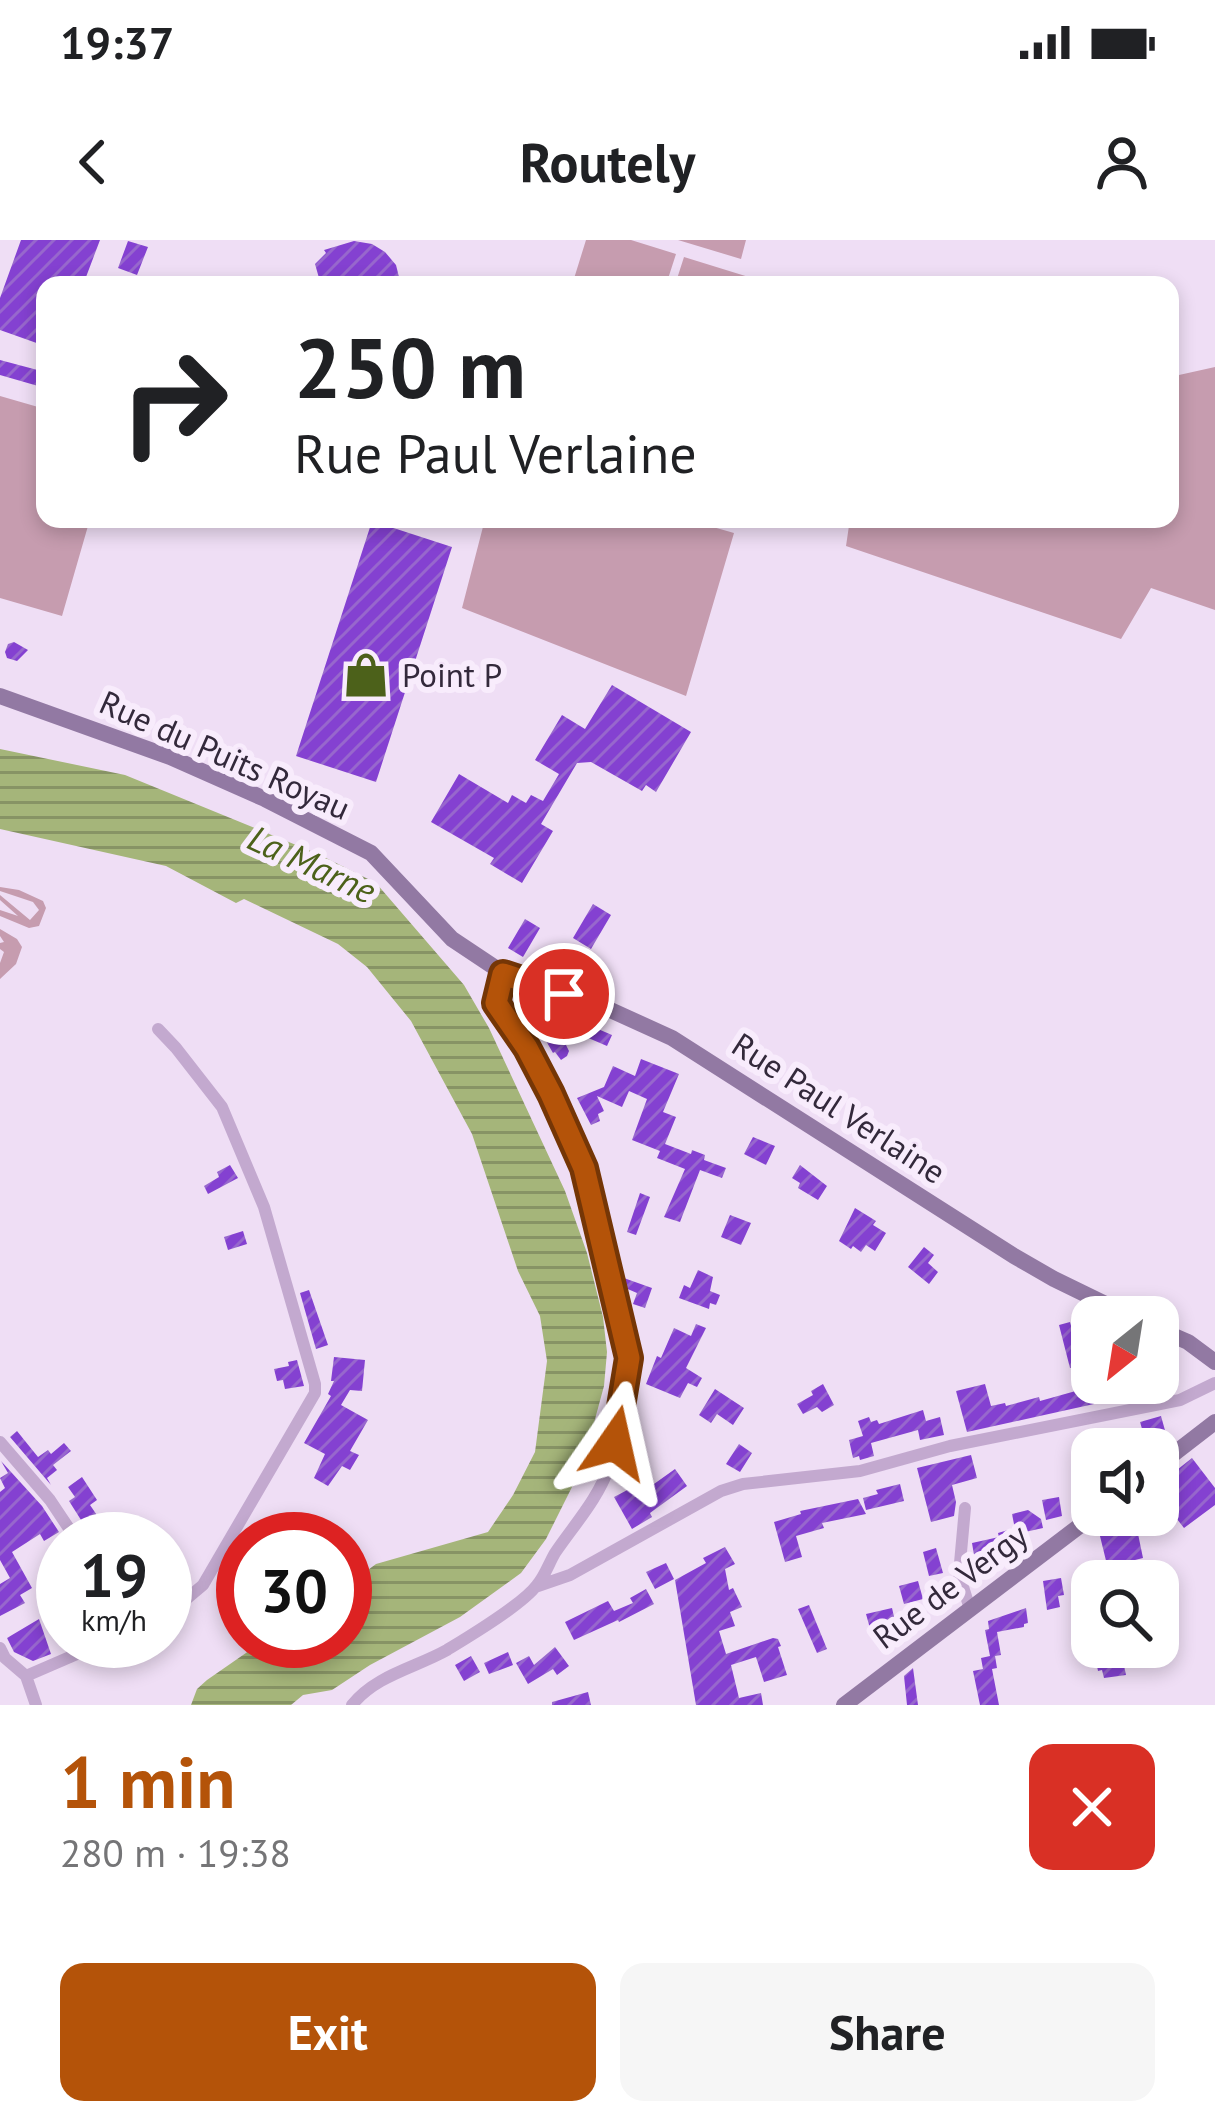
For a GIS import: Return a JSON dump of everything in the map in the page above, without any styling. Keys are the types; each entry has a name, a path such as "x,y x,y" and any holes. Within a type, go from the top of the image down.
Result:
{"street":[{"name":"Rue du Puits Royau","path":"0,697 170,757 371,853 452,939 503,974"},
{"name":"Rue Paul Verlaine","path":"503,974 607,1008 672,1038 1015,1256 1089,1296"},
{"path":"503,974 496,1003 543,1078 584,1168 629,1358 609,1467 537,1587"},
{"path":"158,1029 222,1107 264,1207 315,1384 315,1394 203,1585 192,1594"},
{"path":"1179,1338 1215,1362"},
{"path":"1188,1342 1215,1339"},
{"path":"352,1705 370,1686 453,1646 537,1587 570,1574 721,1491 742,1484 860,1472 950,1446 1180,1400 1215,1383"},
{"path":"1179,1450 1215,1422"},
{"path":"0,1442 58,1512"},
{"path":"965,1508 959,1574 970,1609"},
{"name":"Rue de Vergy","path":"844,1705 1071,1532"},
{"path":"2,1655 26,1676 36,1705"},
{"path":"26,1676 45,1668"}],"shaded area":[{"path":"586,240 631,240 676,254 669,276 575,276"},
{"path":"678,240 746,240 741,259"},
{"path":"684,257 745,276 678,276"},
{"path":"1215,367 1215,610 1151,588 1121,639 846,546 849,528 1179,528 1179,375"},
{"path":"0,396 36,406 36,528 87,528 62,616 0,598"},
{"path":"483,528 716,528 734,533 686,696 462,608"},
{"path":"0,887 43,901 46,908 39,926 29,928 0,916 0,910 18,916 0,895 30,920 39,910 33,902 0,891"},
{"path":"0,929 22,947 16,964 0,979 4,952 0,943 4,942"}],"water":[{"name":"La Marne","path":"0,749 125,775 318,854 376,883 464,985 565,1191 587,1253 607,1352 604,1386 582,1467 546,1539 521,1573 460,1617 372,1664 372,1567 488,1532 535,1452 547,1361 540,1316 518,1271 472,1134 411,1021 367,967 338,944 244,899 236,903 166,866 0,829"},
{"name":"La Marne","path":"224,1668 365,1668 332,1690 303,1695 291,1705 191,1705 207,1680"}],"building":[{"path":"21,240 100,240 86,276 36,276 36,343 0,330 0,298"},
{"path":"128,241 148,247 137,275 118,268"},
{"path":"354,241 372,244 396,265 399,276 318,276 315,264 324,250"},
{"path":"0,360 36,370 36,385 0,375"},
{"name":"Point P","path":"370,528 394,528 452,547 376,782 296,756"},
{"path":"14,642 28,650 17,661 5,652"},
{"path":"612,685 691,732 656,792 646,785 642,791 591,762 577,763 541,824 553,831 522,883 490,864 494,858 431,822 459,774 508,803 512,795 526,803 531,795 543,801 559,774 535,760 562,715 585,729"},
{"path":"593,904 611,915 591,949 573,938"},
{"path":"525,919 540,928 523,957 508,948"},
{"path":"544,1008 551,1010 571,1042 561,1060 534,1020"},
{"path":"591,1026 612,1035 607,1046 586,1037"},
{"path":"641,1059 679,1074 663,1112 676,1117 665,1144 705,1155 704,1160 726,1168 722,1178 700,1170 680,1222 664,1217 685,1169 657,1158 660,1151 632,1140 647,1099 629,1091 622,1107 597,1096 604,1111 598,1114 600,1121 591,1125 577,1098 604,1087 613,1066 635,1076"},
{"path":"753,1137 775,1146 766,1165 744,1154"},
{"path":"230,1165 238,1178 208,1194 204,1186"},
{"path":"800,1165 827,1186 818,1200 798,1188 800,1183 792,1178"},
{"path":"640,1193 650,1197 636,1235 627,1232"},
{"path":"855,1208 886,1233 875,1251 866,1245 861,1252 839,1241"},
{"path":"730,1215 751,1223 741,1245 721,1237"},
{"path":"243,1231 247,1244 228,1250 224,1237"},
{"path":"924,1247 934,1255 928,1263 938,1272 929,1284 908,1267"},
{"path":"698,1270 713,1277 710,1291 720,1295 709,1309 679,1298"},
{"path":"621,1277 652,1288 645,1308 633,1304 637,1293 623,1287"},
{"path":"309,1290 328,1345 316,1349 300,1293"},
{"path":"1070,1322 1071,1368 1070,1368 1059,1325"},
{"path":"696,1324 706,1328 686,1368 702,1378 697,1387 688,1383 680,1398 646,1384 674,1328 691,1336"},
{"path":"334,1357 365,1360 362,1391 350,1390 341,1405 368,1420 350,1451 359,1455 350,1470 342,1466 328,1486 314,1478 325,1454 304,1443 331,1396"},
{"path":"297,1360 304,1386 285,1389 274,1369"},
{"path":"823,1384 834,1405 803,1414 797,1404"},
{"path":"985,1384 991,1406 1071,1392 1071,1404 1094,1404 967,1432 956,1391"},
{"path":"715,1389 744,1408 733,1425 717,1414 711,1423 699,1415"},
{"path":"923,1410 926,1421 940,1417 944,1435 920,1440 918,1430 871,1443 874,1456 853,1458 849,1440 863,1436 858,1421 869,1417 879,1424"},
{"path":"1161,1416 1164,1428 1142,1428 1140,1422"},
{"path":"17,1431 38,1457 64,1443 71,1451 53,1465 57,1470 47,1478 51,1485 10,1437"},
{"path":"739,1444 752,1453 740,1472 726,1464"},
{"path":"971,1455 977,1478 952,1485 954,1516 931,1522 917,1468"},
{"path":"1192,1458 1215,1488 1215,1505 1184,1528 1179,1522 1179,1468"},
{"path":"1,1461 46,1512 36,1512 36,1537 12,1552 32,1588 20,1595 25,1603 0,1616 0,1584 10,1578 0,1560 0,1492 5,1488 0,1478 8,1473"},
{"path":"675,1469 687,1486 632,1529 614,1497 635,1486 640,1494"},
{"path":"82,1477 97,1500 90,1505 95,1512 76,1512 69,1501 75,1497 68,1487"},
{"path":"900,1484 904,1501 866,1510 863,1498"},
{"path":"1059,1497 1062,1516 1046,1520 1042,1500"},
{"path":"858,1499 866,1514 822,1523 824,1528 796,1536 802,1557 785,1562 774,1522 800,1511"},
{"path":"1028,1510 1041,1519 1043,1528 1016,1534 1012,1514"},
{"path":"1008,1530 1013,1549 1008,1550 1009,1556 975,1561 972,1543"},
{"path":"1100,1536 1138,1536 1143,1558 1106,1560"},
{"path":"725,1547 735,1564 725,1569 729,1590 733,1588 742,1607 730,1612 735,1626 719,1631 726,1654 773,1638 781,1646 787,1675 764,1682 756,1657 731,1665 739,1698 761,1693 763,1705 696,1705 675,1580"},
{"path":"936,1548 943,1573 929,1576 923,1552"},
{"path":"666,1563 674,1579 655,1589 646,1572"},
{"path":"1061,1578 1060,1607 1047,1610 1043,1581"},
{"path":"918,1581 923,1599 904,1604 899,1586"},
{"path":"646,1589 654,1604 574,1640 565,1622 608,1601 614,1611 633,1603 630,1598"},
{"path":"809,1605 827,1649 817,1653 798,1609"},
{"path":"892,1608 896,1625 871,1632 866,1614"},
{"path":"1026,1608 1024,1627 997,1632 1001,1655 995,1656 997,1668 992,1669 999,1705 980,1705 973,1671 983,1669 981,1658 990,1656 988,1621"},
{"path":"36,1621 36,1660 14,1652 7,1638"},
{"path":"555,1647 569,1666 557,1675 553,1669 528,1684 516,1663 529,1656 534,1665"},
{"path":"508,1652 513,1665 489,1674 484,1663"},
{"path":"471,1656 480,1672 464,1681 455,1665"},
{"path":"913,1668 918,1705 907,1705 904,1676"},
{"path":"1097,1668 1125,1668 1126,1675 1104,1678 1102,1670"},
{"path":"588,1692 591,1705 552,1705 552,1702"}],"place":[{"name":"Point P","path":"366,675"}],"route":[{"path":"564,994 503,974 496,1003 527,1048 584,1168 629,1358 615,1443"}]}
